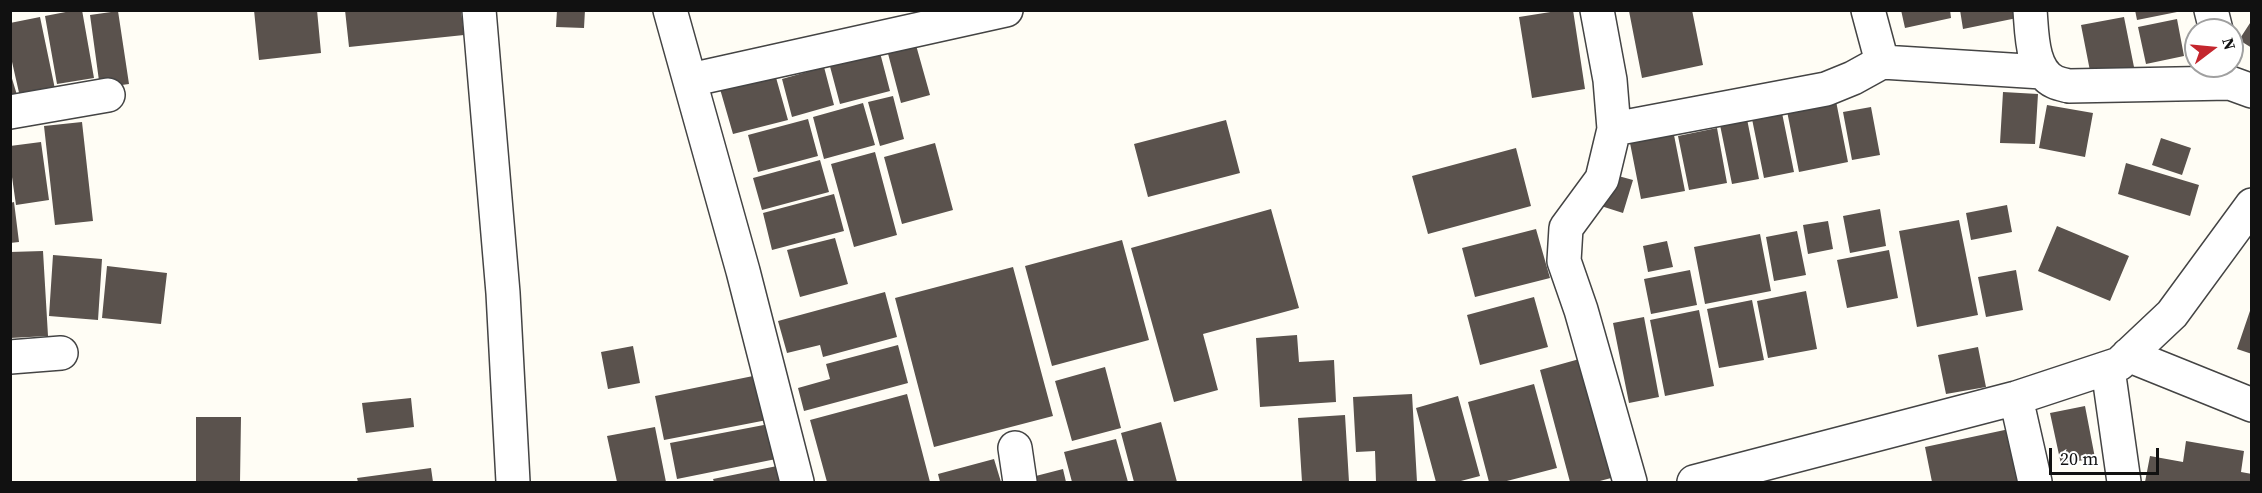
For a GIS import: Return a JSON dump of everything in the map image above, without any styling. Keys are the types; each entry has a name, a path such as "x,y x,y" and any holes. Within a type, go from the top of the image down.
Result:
{"street":[{"path":"479,10 502,293 513,483"},
{"path":"670,10 743,271 797,483"},
{"path":"690,80 1006,10"},
{"path":"1597,10 1610,80 1614,129 1602,179 1566,228 1564,261 1581,310 1630,483"},
{"path":"1868,10 1882,62"},
{"path":"2030,10 2035,55 2043,72 2054,82 2069,86 2236,80"},
{"path":"1614,129 1826,89 1853,78 1882,62 2043,72"},
{"path":"10,112 108,95"},
{"path":"1694,483 2016,398 2118,362 2172,314 2252,205"},
{"path":"10,357 61,353"},
{"path":"2118,362 2252,405"},
{"path":"2118,362 2124,483"},
{"path":"2016,398 2035,483"},
{"path":"1015,448 1020,483"}],"building":[{"path":"82,10 94,78 57,84 45,16"},
{"path":"254,10 317,10 321,53 259,60"},
{"path":"345,10 461,10 464,35 349,47"},
{"path":"557,10 585,10 584,28 556,27"},
{"path":"1573,10 1585,89 1532,98 1519,17"},
{"path":"1692,10 1703,65 1642,78 1629,11"},
{"path":"1901,10 1950,10 1951,18 1905,28"},
{"path":"1960,10 2016,10 2017,18 1963,29"},
{"path":"2135,10 2177,10 2177,12 2137,20"},
{"path":"118,11 129,84 100,88 90,15"},
{"path":"40,17 55,89 20,97 10,53 10,23"},
{"path":"2124,17 2134,67 2091,76 2081,25"},
{"path":"2177,19 2184,56 2146,64 2138,27"},
{"path":"2252,20 2252,48 2244,43 2244,32"},
{"path":"914,38 930,95 901,103 886,46"},
{"path":"878,45 890,91 840,104 828,59"},
{"path":"824,67 834,105 792,117 782,79"},
{"path":"10,72 17,95 10,96"},
{"path":"775,74 788,120 733,134 720,89"},
{"path":"2003,92 2038,94 2035,144 2000,143"},
{"path":"893,96 904,139 880,146 868,102"},
{"path":"1836,101 1848,162 1799,172 1787,111"},
{"path":"863,103 875,145 824,159 813,117"},
{"path":"2047,105 2093,113 2085,157 2039,148"},
{"path":"1871,107 1880,155 1852,160 1843,112"},
{"path":"1782,113 1794,172 1764,178 1752,119"},
{"path":"808,119 818,156 758,172 748,135"},
{"path":"1747,119 1759,179 1732,184 1720,125"},
{"path":"1226,120 1240,173 1148,197 1134,144"},
{"path":"82,122 93,221 55,225 44,126"},
{"path":"1717,128 1727,183 1689,190 1678,136"},
{"path":"1674,135 1685,191 1641,199 1630,143"},
{"path":"2161,138 2191,148 2182,175 2152,165"},
{"path":"41,142 49,200 16,205 10,146"},
{"path":"935,143 953,210 902,224 884,157"},
{"path":"1516,148 1531,206 1428,234 1412,176"},
{"path":"875,152 897,235 854,247 831,164"},
{"path":"820,160 829,192 762,210 753,178"},
{"path":"2126,163 2199,185 2190,216 2118,194"},
{"path":"1611,174 1633,180 1623,213 1601,206"},
{"path":"834,194 844,231 772,250 763,213"},
{"path":"14,202 19,242 10,243 10,203"},
{"path":"2007,205 2012,232 1971,240 1966,213"},
{"path":"1271,209 1299,308 1203,334 1218,390 1174,402 1131,248"},
{"path":"1880,209 1886,246 1850,253 1843,216"},
{"path":"1959,220 1978,315 1917,327 1899,231"},
{"path":"1828,221 1833,249 1808,254 1803,225"},
{"path":"2057,226 2129,256 2110,301 2038,271"},
{"path":"1536,229 1550,278 1475,297 1462,248"},
{"path":"1797,231 1806,275 1774,281 1766,237"},
{"path":"1760,234 1771,291 1705,304 1694,247"},
{"path":"835,238 848,284 800,297 787,250"},
{"path":"1122,240 1149,340 1052,366 1025,266"},
{"path":"1667,241 1673,267 1648,272 1643,246"},
{"path":"1889,250 1898,298 1847,308 1837,260"},
{"path":"43,251 48,336 10,338 10,252"},
{"path":"53,255 102,259 98,320 49,316"},
{"path":"107,266 167,273 161,324 102,318"},
{"path":"1013,267 1053,416 934,447 895,298"},
{"path":"1690,270 1697,305 1651,314 1644,279"},
{"path":"2016,270 2023,310 1986,317 1978,277"},
{"path":"1806,291 1817,349 1768,358 1757,301"},
{"path":"885,292 897,337 823,357 820,345 787,353 778,321"},
{"path":"1534,297 1548,347 1480,365 1467,315"},
{"path":"1752,300 1764,360 1719,368 1707,309"},
{"path":"2252,305 2252,354 2237,349"},
{"path":"1699,310 1714,386 1665,396 1650,320"},
{"path":"1644,317 1659,397 1629,403 1613,323"},
{"path":"1297,335 1299,362 1334,360 1336,402 1260,407 1256,338"},
{"path":"898,345 908,383 804,411 798,388 830,379 826,364"},
{"path":"633,346 640,383 608,389 601,352"},
{"path":"1978,347 1986,387 1946,394 1938,355"},
{"path":"1583,358 1615,477 1596,482 1570,482 1540,370"},
{"path":"1105,367 1121,428 1072,441 1055,381"},
{"path":"758,375 767,420 664,440 655,396"},
{"path":"1534,384 1557,468 1503,482 1489,482 1468,402"},
{"path":"907,394 930,482 827,482 810,420"},
{"path":"1412,394 1417,482 1376,482 1375,451 1356,452 1353,397"},
{"path":"1458,396 1480,476 1457,482 1436,482 1416,408"},
{"path":"411,398 414,427 366,433 362,403"},
{"path":"2085,406 2095,458 2061,464 2050,413"},
{"path":"1345,415 1349,482 1302,482 1298,418"},
{"path":"196,417 241,417 240,482 196,482"},
{"path":"1161,422 1177,482 1134,482 1121,433"},
{"path":"769,424 776,459 677,479 670,443"},
{"path":"655,427 666,482 617,482 607,436"},
{"path":"2014,428 2025,482 1932,482 1925,447"},
{"path":"1116,439 1128,482 1072,482 1064,452"},
{"path":"2186,441 2244,451 2241,472 2252,474 2252,482 2145,482 2150,456 2183,462"},
{"path":"994,459 1001,482 940,482 938,474"},
{"path":"782,465 785,482 714,482 713,479"},
{"path":"431,468 433,482 358,482 357,478"},
{"path":"1063,469 1066,482 1029,482 1028,478"}]}
